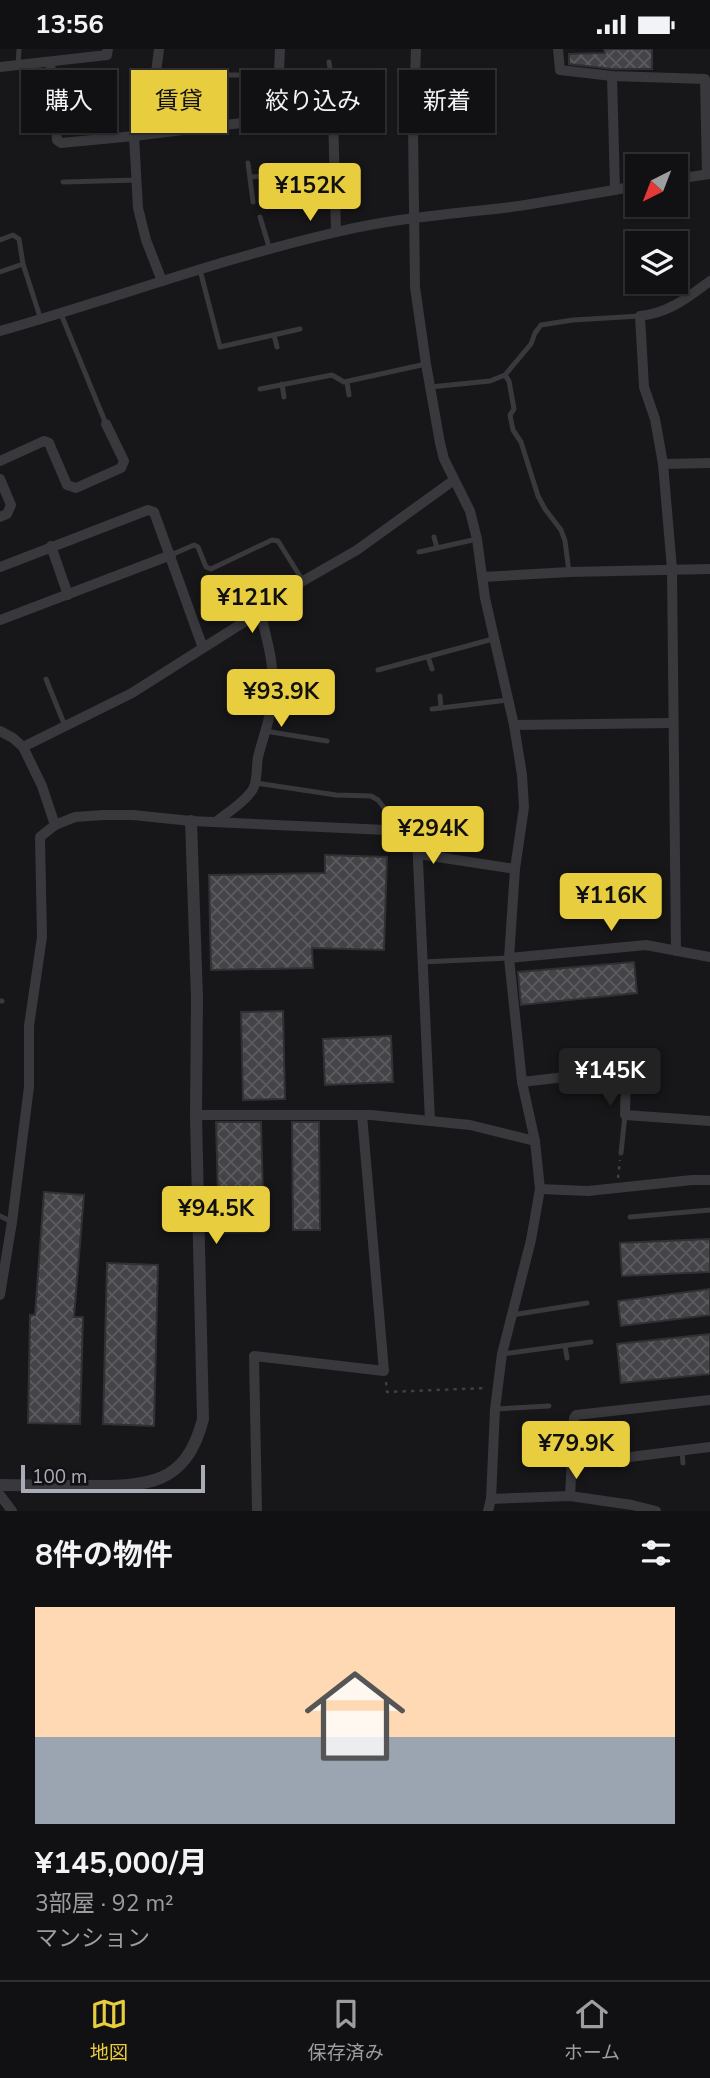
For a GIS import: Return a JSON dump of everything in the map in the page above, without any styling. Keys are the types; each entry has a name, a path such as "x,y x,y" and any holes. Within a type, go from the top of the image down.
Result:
{"street":[{"path":"0,67 107,55 108,49"},
{"path":"156,70 159,49"},
{"path":"279,70 280,49"},
{"path":"416,49 413,129 415,288 440,443 444,459 470,511 477,539 493,639 514,725 524,807 515,869 509,958 522,1082 535,1141 540,1189 531,1240 502,1354 488,1511"},
{"path":"558,49 560,70 612,76 705,79 709,174 688,177"},
{"path":"50,62 57,140 61,143 241,123"},
{"path":"612,76 615,190"},
{"path":"333,133 336,232"},
{"path":"134,136 138,208 146,240 162,281"},
{"path":"0,331 162,281 336,232 625,188"},
{"path":"676,951 671,569 663,464 655,419 644,387 640,316 657,314 680,303 710,281"},
{"path":"0,461 44,441 49,443 67,485 76,488 121,468 124,461 106,425"},
{"path":"663,464 710,463"},
{"path":"0,479 11,505 7,514 0,517"},
{"path":"23,747 132,693 260,612 303,581 384,532 454,480"},
{"path":"0,566 148,510 154,512 203,648"},
{"path":"51,546 68,595"},
{"path":"0,619 171,555"},
{"path":"483,577 710,569"},
{"path":"216,822 251,792 256,783 264,730 272,708 272,671 260,612"},
{"path":"514,725 673,723"},
{"path":"0,731 23,747 55,825"},
{"path":"0,1295 29,1087 29,1026 42,937 40,837 55,825 75,817 133,815 191,821 409,831 417,839 430,1121"},
{"path":"0,1485 132,1486 159,1480 188,1457 198,1440 203,1419 196,1115 197,999 191,821"},
{"path":"418,854 515,869"},
{"path":"509,958 646,945 710,957"},
{"path":"522,1082 591,1074 609,1065 617,1066 626,1073 625,1115 710,1121"},
{"path":"196,1115 362,1115 470,1125 535,1141"},
{"path":"257,1511 254,1356 384,1371 362,1115"},
{"path":"540,1189 588,1191 710,1180"},
{"path":"570,1496 574,1418 579,1413 710,1400"},
{"path":"573,1451 622,1458 710,1447"},
{"path":"0,1495 12,1511"},
{"path":"491,1499 570,1496 656,1511"}],"lane":[{"path":"18,67 19,49"},
{"path":"329,62 330,70"},
{"path":"248,163 253,202"},
{"path":"251,177 334,169"},
{"path":"63,182 137,180"},
{"path":"260,217 270,250"},
{"path":"0,240 13,236 19,239 23,264 41,320"},
{"path":"0,272 23,264"},
{"path":"200,270 220,347 299,329"},
{"path":"61,314 106,425"},
{"path":"430,387 490,381 505,375 531,344 541,325 640,316"},
{"path":"274,334 277,347"},
{"path":"260,389 332,375 344,382 426,364"},
{"path":"505,375 509,381 514,409 510,415 513,430 521,442 538,496 561,530 569,572"},
{"path":"347,381 349,395"},
{"path":"282,384 284,397"},
{"path":"434,537 437,548"},
{"path":"419,552 477,539"},
{"path":"171,555 194,545 198,547 206,567 211,569 272,540 278,541 303,581"},
{"path":"378,670 493,639"},
{"path":"428,657 432,670"},
{"path":"46,679 65,726"},
{"path":"440,696 441,708"},
{"path":"432,709 508,700"},
{"path":"264,730 327,741"},
{"path":"256,783 336,795 371,796 385,809 394,830"},
{"path":"422,962 509,958"},
{"path":"621,1153 625,1115"},
{"path":"630,1217 710,1210"},
{"path":"0,1216 12,1222"},
{"path":"512,1315 587,1303"},
{"path":"502,1354 591,1342"},
{"path":"565,1346 567,1358"},
{"path":"495,1409 549,1406"},
{"path":"682,1451 683,1463"}],"path":[{"path":"617,1188 621,1153"},
{"path":"384,1371 387,1392 497,1388"}],"building":[{"path":"604,49 652,49 652,69 613,69 569,64 569,54 605,53"},
{"path":"325,855 387,857 384,950 312,948 313,968 211,970 209,875 325,873"},
{"path":"634,962 637,993 521,1005 518,972"},
{"path":"283,1011 285,1099 243,1100 241,1012"},
{"path":"391,1036 393,1082 325,1085 323,1039"},
{"path":"216,1122 261,1122 264,1232 219,1233"},
{"path":"292,1122 319,1122 320,1230 293,1230"},
{"path":"44,1192 84,1195 74,1317 83,1317 80,1424 28,1423 30,1315 35,1315"},
{"path":"710,1239 710,1272 622,1276 620,1243"},
{"path":"107,1263 158,1265 154,1426 103,1424"},
{"path":"710,1289 710,1315 621,1326 618,1301"},
{"path":"710,1334 710,1374 621,1383 617,1344"}]}
